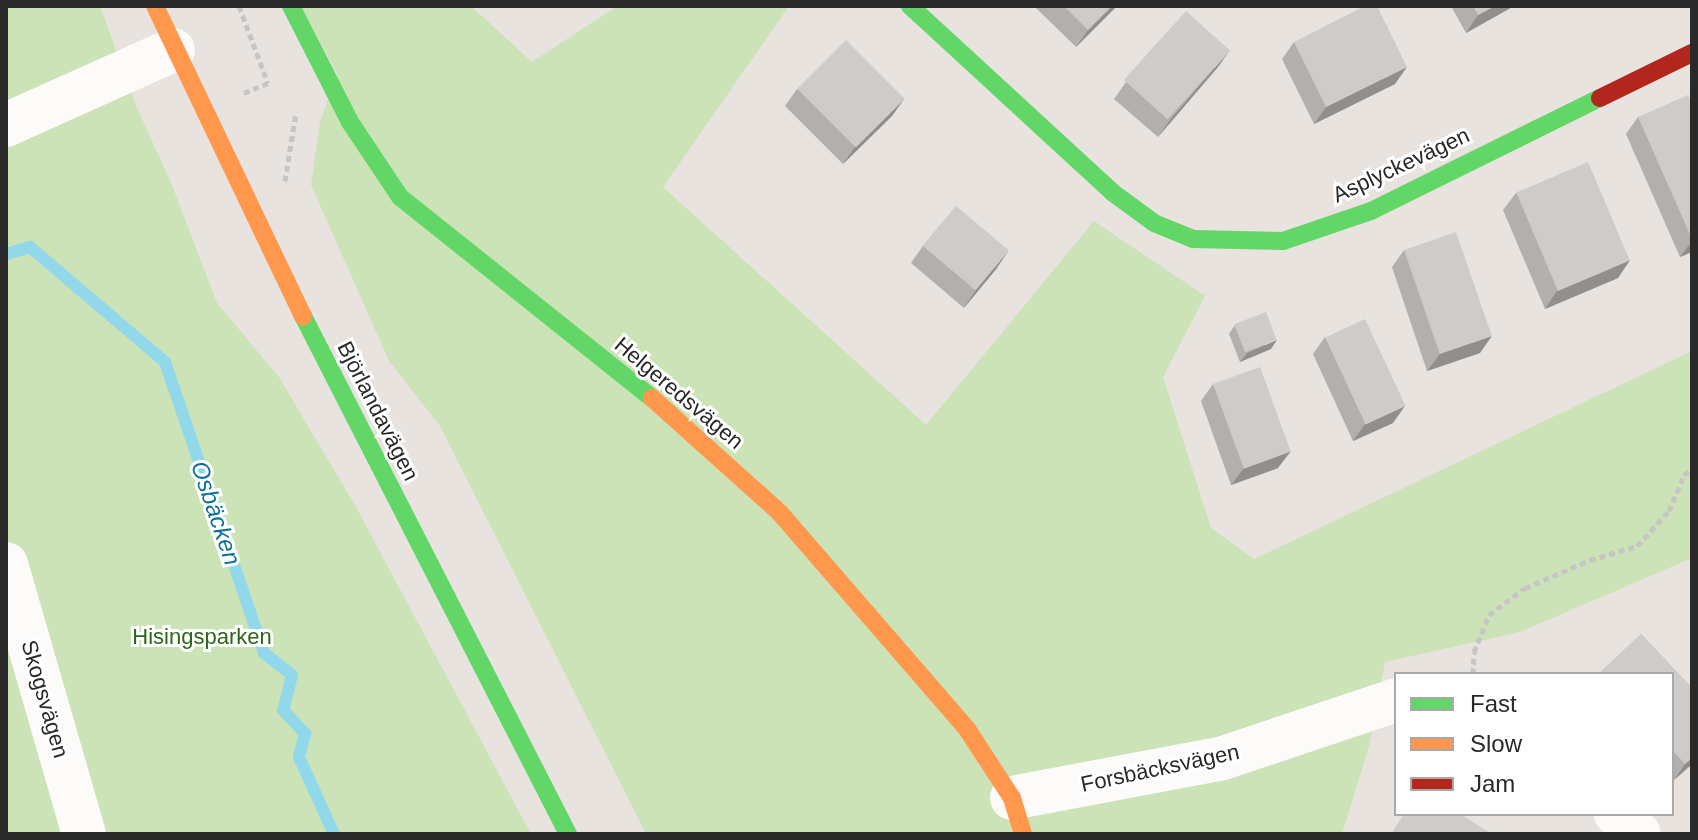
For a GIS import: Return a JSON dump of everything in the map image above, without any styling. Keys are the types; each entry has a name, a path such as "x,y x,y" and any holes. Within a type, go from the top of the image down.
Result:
{"street":[{"name":"Björlandavägen","path":"155,6 173,50 308,326 568,834"},
{"name":"Helgeredsvägen","path":"291,6 350,122 400,197 470,256 638,386 780,513 967,729 1017,816"},
{"name":"Asplyckevägen","path":"910,6 1112,192 1154,223 1193,239 1283,241 1371,211 1692,53"},
{"path":"6,125 173,50"},
{"name":"Skogsvägen","path":"6,564 84,834"},
{"name":"Forsbäcksvägen","path":"1017,816 1223,758 1394,701"},
{"path":"1618,816 1639,834"}],"path":[{"path":"236,96 268,83 239,6"},
{"path":"1473,672 1474,652 1489,615 1525,588 1590,560 1637,546 1669,511 1684,475 1692,468"}],"green space":[{"name":"Hisingsparken","path":"6,6 100,6 137,108 172,185 217,303 279,377 356,507 531,834 6,834"},
{"path":"301,6 471,6 532,62 617,6 789,6 663,187 926,425 1094,221 1205,296 1163,377 1211,528 1254,559 1692,351 1692,558 1520,632 1385,662 1369,746 1342,834 646,834 440,426 389,361 311,185 320,122 337,74"}],"building":[{"path":"1064,6 1112,6 1088,30"},
{"path":"1365,6 1377,6 1407,67 1326,107 1294,42"},
{"path":"1473,6 1495,6 1478,15"},
{"path":"1186,11 1230,50 1168,120 1124,80"},
{"path":"846,40 905,99 856,147 797,89"},
{"path":"1688,95 1692,104 1692,239 1638,117"},
{"path":"1588,162 1630,260 1558,291 1516,192"},
{"path":"956,206 1009,250 975,290 923,246"},
{"path":"1456,232 1492,336 1440,354 1404,250"},
{"path":"1266,312 1277,340 1245,352 1234,324"},
{"path":"1365,319 1406,406 1366,425 1325,338"},
{"path":"1260,367 1291,452 1244,469 1213,384"},
{"path":"1641,634 1692,688 1692,758 1685,764 1674,752 1674,672 1600,672"},
{"path":"1403,816 1463,816 1492,834 1391,834"}],"waterway":[{"name":"Osbäcken","path":"6,254 30,247 165,362 264,653 292,675 283,710 305,734 299,757 334,834"}],"traffic: fast":[{"path":"291,6 350,122 400,197 652,398"},
{"path":"910,6 1112,192 1154,223 1193,239 1283,241 1371,211 1600,98"},
{"path":"303,316 568,834"}],"traffic: slow":[{"path":"155,6 303,316"},
{"path":"652,398 780,513 967,729 1012,798 1023,834"}],"traffic: jam":[{"path":"1600,98 1692,53"}]}
